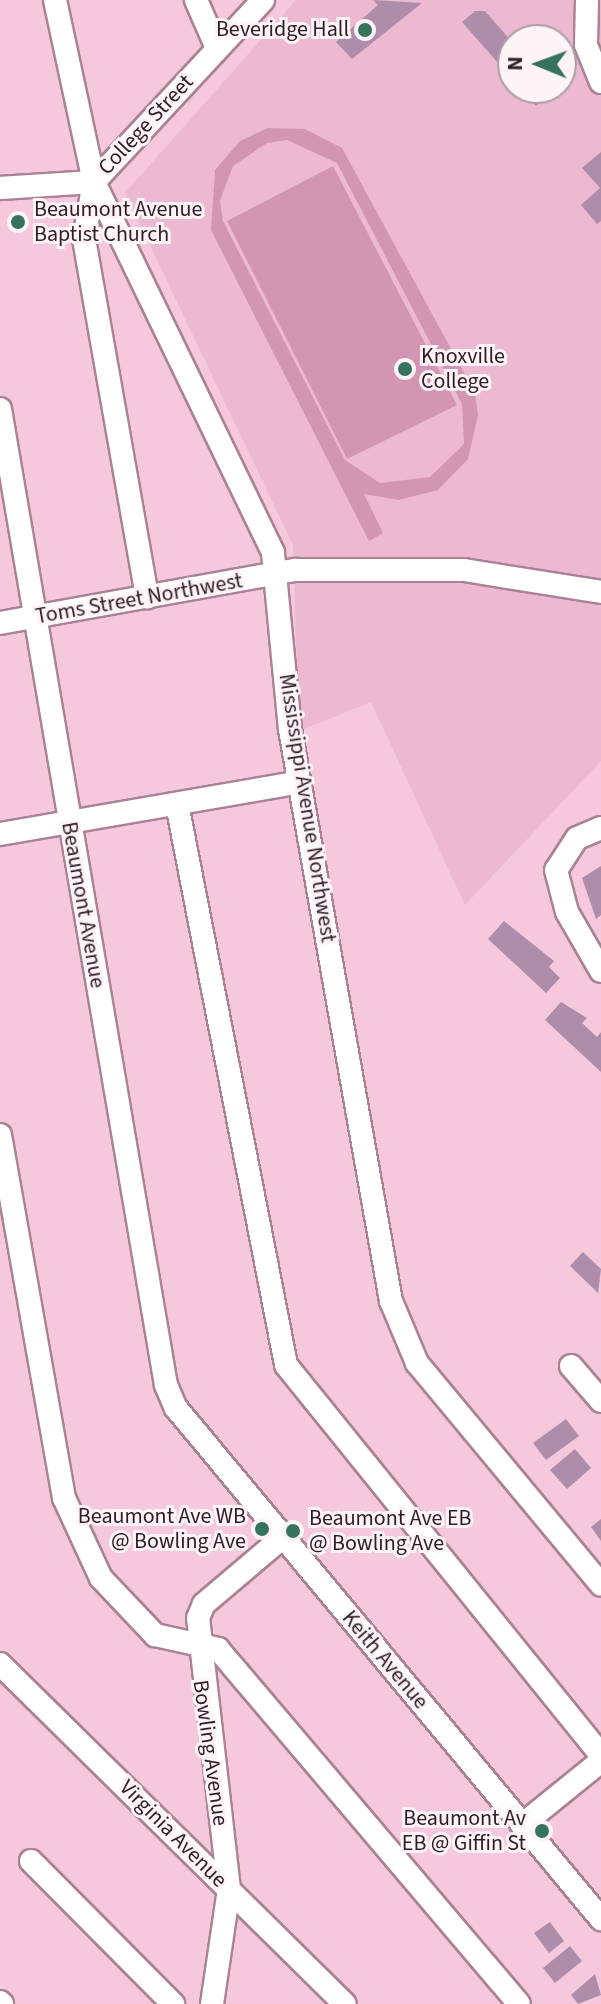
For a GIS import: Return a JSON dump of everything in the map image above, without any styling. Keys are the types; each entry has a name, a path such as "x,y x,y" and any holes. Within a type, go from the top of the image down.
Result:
{"street":[{"name":"Mississippi Avenue Northwest","path":"55,0 94,182 247,487 278,575 300,782 391,1301 417,1363 601,1585"},
{"path":"196,0 217,48"},
{"name":"College Street","path":"0,188 94,182 263,0"},
{"path":"587,0 586,45 601,82"},
{"path":"94,182 84,239 147,598"},
{"name":"Beaumont Avenue","path":"0,409 67,820 173,1399"},
{"name":"Toms Street Northwest","path":"0,623 278,575 403,566 601,592"},
{"path":"0,834 300,782"},
{"path":"177,804 286,1365 601,1755"},
{"path":"601,828 577,838 556,870 567,912 601,971"},
{"path":"0,1135 75,1534 101,1578 155,1635 218,1649 519,2004"},
{"path":"571,1366 601,1401"},
{"name":"Keith Avenue","path":"173,1399 283,1537 601,1919"},
{"name":"Bowling Avenue","path":"212,2004 229,1889 197,1646 204,1604 283,1537"},
{"name":"Virginia Avenue","path":"0,1664 345,2004"},
{"path":"522,1825 601,1761"},
{"path":"31,1861 173,2004"}],"shaded area":[{"name":"Knoxville College","path":"296,0 601,0 601,761 465,905 371,702 299,731 293,545 125,193"},
{"path":"268,128 305,129 342,148 475,393 478,415 468,459 438,490 399,500 364,494 383,533 369,541 211,230 215,170 240,141","holes":["287,140 337,163 462,404 464,444 430,477 380,483 345,460 223,221 220,201 233,166 267,143"]},
{"path":"333,166 457,405 347,459 227,221"}],"building":[{"name":"Beveridge Hall","path":"373,0 422,3 352,59 336,42 378,5"},
{"path":"475,11 485,11 497,25 497,62 462,22"},
{"path":"601,152 601,221 597,224 581,205 600,188 582,168"},
{"path":"601,866 601,915 596,919 582,878"},
{"path":"504,921 554,961 549,967 560,978 546,993 488,939"},
{"path":"561,1002 587,1018 582,1023 597,1037 601,1032 601,1072 545,1020"},
{"path":"583,1252 601,1269 598,1293 570,1266"},
{"path":"566,1419 579,1436 546,1460 533,1443"},
{"path":"575,1449 591,1468 567,1489 550,1470"},
{"path":"601,1519 601,1541 591,1527"},
{"path":"550,1922 564,1941 549,1953 534,1933"},
{"path":"570,1946 582,1961 555,1983 543,1968"},
{"path":"595,1974 601,1995 578,2004 571,1995"}],"place":[{"name":"Beveridge Hall","path":"365,30"},
{"name":"Beaumont Avenue Baptist Church","path":"18,222"},
{"name":"Knoxville College","path":"405,369"},
{"name":"Beaumont Ave WB @ Bowling Ave","path":"262,1529"},
{"name":"Beaumont Ave EB @ Bowling Ave","path":"293,1531"},
{"name":"Beaumont Av EB @ Giffin St","path":"542,1831"}]}
